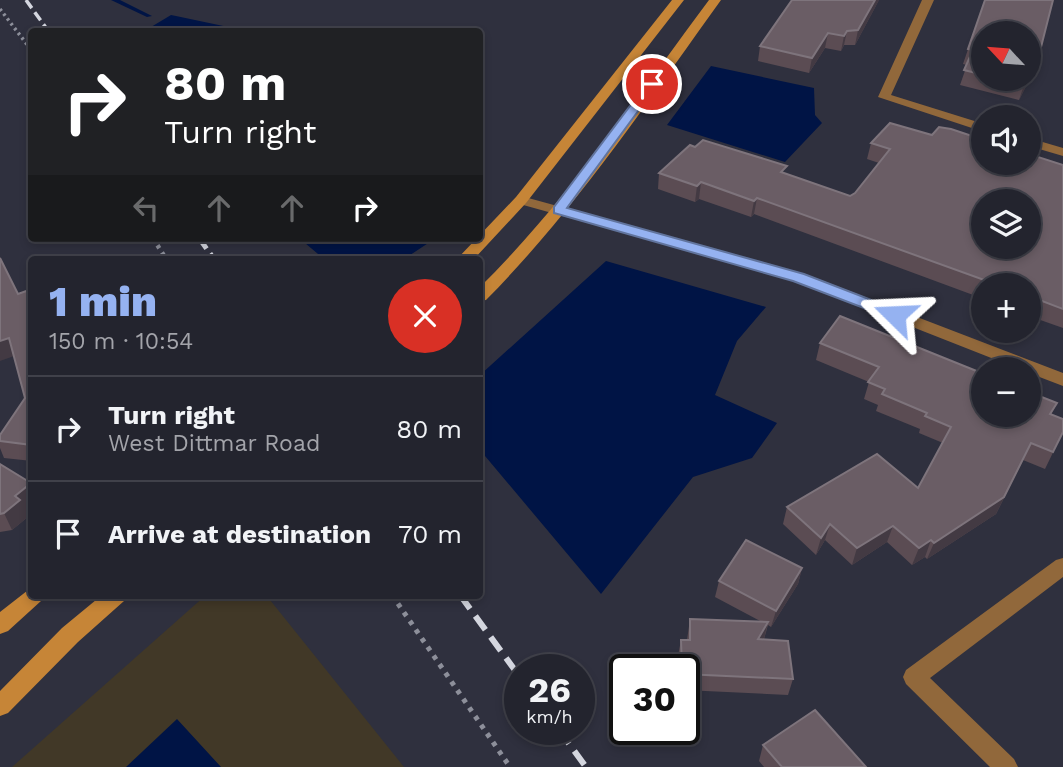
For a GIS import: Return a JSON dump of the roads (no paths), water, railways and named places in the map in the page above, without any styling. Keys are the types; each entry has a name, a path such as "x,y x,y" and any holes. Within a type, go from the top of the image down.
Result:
{"street":[{"path":"483,240 522,200 678,0"},
{"path":"483,293 520,256 559,210 715,0"},
{"path":"928,0 884,97 971,124"},
{"path":"1041,146 1063,152"},
{"path":"522,200 799,277 1063,380"},
{"path":"468,256 481,242"},
{"path":"1006,767 914,677 1063,566"},
{"path":"0,625 29,599"},
{"path":"0,706 70,635 112,599"}],"water":[{"path":"171,15 233,28 151,28"},
{"path":"711,66 814,88 815,115 822,123 785,162 667,125"},
{"path":"304,242 430,242 409,256 320,256"},
{"path":"606,261 766,307 737,341 715,395 777,423 752,458 693,477 601,594 483,454 483,372"},
{"path":"177,719 221,767 126,767"}],"waterway":[{"path":"114,0 149,16"}],"railway":[{"path":"26,0 46,28"},
{"path":"202,242 212,256"},
{"path":"463,599 504,655"},
{"path":"570,745 586,767"}]}
